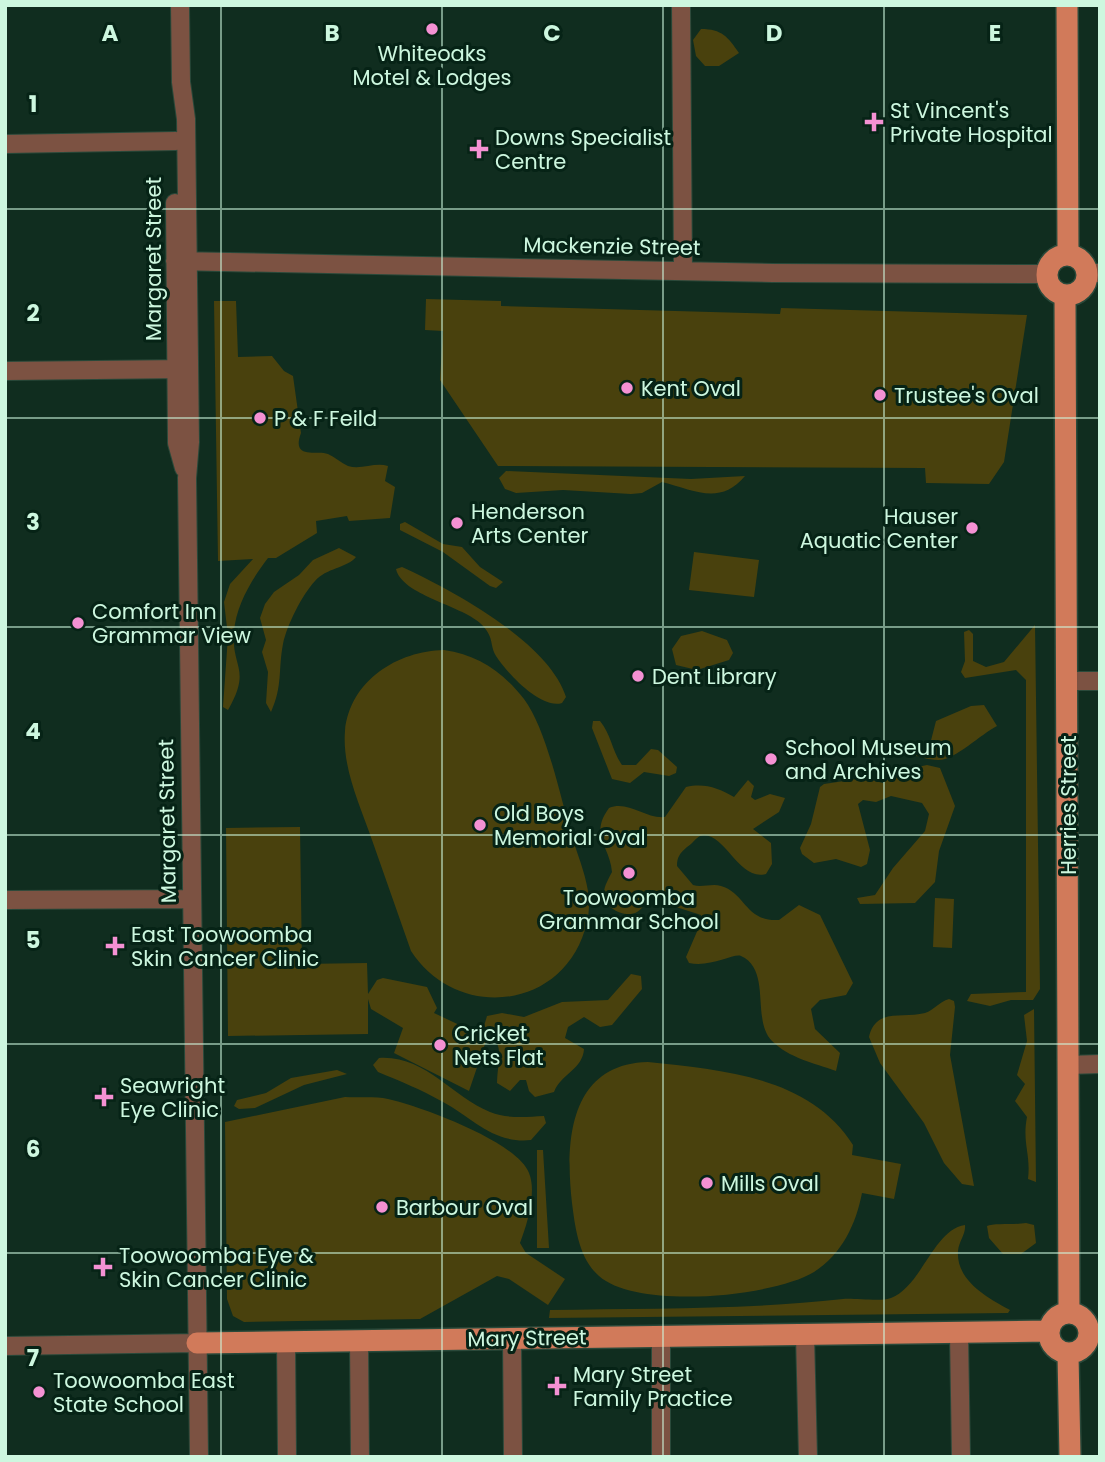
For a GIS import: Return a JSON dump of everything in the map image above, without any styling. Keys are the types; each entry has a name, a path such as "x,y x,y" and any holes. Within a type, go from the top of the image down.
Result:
{"main road":[{"path":"1067,5 1068,253"},
{"path":"1068,253 1079,258 1093,273 1083,289 1065,297 1054,290 1048,274 1054,258 1068,253"},
{"name":"Herries Street","path":"1065,297 1069,1313"},
{"path":"1069,1313 1080,1316 1094,1331 1085,1345 1068,1354 1053,1346 1049,1331 1053,1320 1069,1313"},
{"name":"Mary Street","path":"197,1343 1049,1331"},
{"path":"1068,1354 1070,1457"}],"street":[{"name":"Margaret Street","path":"180,5 181,82 176,141 182,369 190,442 187,478 199,1457"},
{"path":"681,5 683,270"},
{"name":"Margaret Street","path":"181,82 186,120 181,261"},
{"path":"5,144 176,141"},
{"name":"Mackenzie Street","path":"181,261 1048,274"},
{"path":"5,371 182,369"},
{"path":"1068,681 1100,681"},
{"path":"5,901 191,899"},
{"path":"1068,1065 1100,1064"},
{"path":"959,1334 961,1457"},
{"path":"805,1335 808,1457"},
{"path":"660,1337 662,1457"},
{"path":"512,1339 513,1457"},
{"path":"359,1341 360,1457"},
{"path":"286,1342 287,1457"},
{"name":"Mary Street","path":"5,1346 197,1343"}],"shaded area":[{"path":"701,29 714,30 724,35 739,53 719,66 705,66 696,56 693,40"},
{"path":"426,299 501,301 501,306 780,314 781,308 1027,315 1004,462 989,484 926,483 925,468 498,466 440,380 443,331 425,330"},
{"path":"214,301 236,301 238,357 272,356 284,371 293,376 301,433 299,447 306,452 328,454 353,467 388,466 385,481 395,487 390,518 349,521 347,516 316,521 317,533 276,558 268,558 241,602 235,622 234,644 240,676 228,710 223,707 228,636 224,602 230,584 253,559 218,561"},
{"path":"506,471 691,479 745,476 726,491 716,493 696,492 662,482 642,493 631,494 563,490 516,493 505,489 499,478"},
{"path":"405,522 443,544 462,547 480,567 503,582 496,588 490,586 443,552 400,530 400,524"},
{"path":"339,548 356,557 320,577 300,602 285,636 279,685 271,712 266,703 268,672 262,652 266,640 260,618 265,604 274,592 299,575 313,560"},
{"path":"694,552 759,560 754,597 689,590"},
{"path":"402,567 471,604 520,638 556,677 566,697 562,703 544,701 525,688 496,656 490,636 480,623 409,586 396,569"},
{"path":"1035,625 1040,989 1033,1000 1011,1000 990,1006 967,1001 971,994 1026,992 1026,680 1016,670 965,678 961,672 965,661 964,632 969,630 973,634 973,661 986,667 1004,662"},
{"path":"702,631 727,640 733,653 729,660 697,670 676,665 672,649 681,636"},
{"path":"444,650 468,656 489,666 516,689 532,712 552,764 588,891 587,922 576,951 558,974 535,989 509,996 482,997 456,989 431,974 411,951 357,800 346,759 345,731 349,713 366,683 379,672 410,656"},
{"path":"984,705 997,726 959,752 938,760 909,754 910,749 928,752 936,721 971,706"},
{"path":"593,721 600,721 604,726 622,765 636,765 651,749 658,750 677,767 676,773 669,776 644,772 630,783 612,779 592,728"},
{"path":"927,765 940,768 955,806 939,851 935,882 915,903 860,904 857,898 875,895 893,868 925,831 929,814 922,803 891,796 876,802 863,800 858,804 870,850 867,864 861,867 836,859 814,863 802,854 800,848 811,824 820,787 824,784 864,778 883,783 899,771"},
{"path":"748,780 754,786 751,797 755,800 770,794 785,798 779,812 753,829 771,843 772,864 766,874 747,870 709,836 700,836 685,849 678,858 677,866 693,885 718,885 729,890 759,917 779,920 799,905 820,915 853,983 846,995 820,1000 811,1009 815,1029 840,1053 836,1071 794,1056 772,1041 763,1021 756,972 741,956 705,964 689,963 686,957 702,920 701,915 676,907 660,895 651,895 641,909 632,914 615,910 604,898 612,872 602,840 601,826 609,808 623,806 665,817 686,787 711,787 734,797"},
{"path":"300,827 302,964 367,963 368,994 377,980 383,978 427,987 437,1008 434,1013 487,1038 469,1091 394,1053 403,1028 371,1009 368,999 368,1034 228,1036 226,828"},
{"path":"935,898 954,899 952,948 933,947"},
{"path":"631,974 641,976 642,989 612,1025 600,1027 584,1017 568,1027 565,1038 584,1049 583,1056 554,1092 535,1097 529,1091 526,1080 520,1080 510,1091 497,1083 499,1052 491,1033 484,1026 487,1016 502,1013 524,1017 562,1002 608,1000"},
{"path":"949,999 954,1001 955,1007 950,1055 974,1186 962,1184 944,1163 924,1123 880,1063 869,1037 878,1021 884,1018 925,1013"},
{"path":"1034,1009 1036,1182 1028,1179 1025,1134 1027,1117 1015,1101 1025,1084 1017,1075 1027,1041 1024,1015"},
{"path":"379,1058 410,1063 490,1112 510,1117 544,1116 546,1123 531,1140 505,1138 494,1134 454,1108 378,1072 373,1065"},
{"name":"Mills Oval","path":"648,1062 705,1069 762,1081 813,1104 835,1122 853,1145 852,1155 901,1164 894,1199 862,1193 852,1227 840,1247 824,1265 795,1281 738,1293 705,1296 643,1293 617,1287 592,1269 579,1242 570,1180 572,1132 587,1091 602,1076 622,1066"},
{"path":"337,1070 347,1074 304,1085 255,1108 239,1109 234,1106 237,1100 266,1093 291,1078"},
{"name":"Barbour Oval","path":"345,1097 383,1098 444,1117 488,1138 521,1161 529,1173 532,1199 520,1243 526,1253 565,1279 548,1305 509,1279 497,1276 420,1319 244,1322 233,1316 227,1299 225,1122"},
{"path":"537,1150 543,1150 549,1248 537,1248"},
{"path":"1026,1223 1034,1225 1036,1243 1021,1254 1003,1254 989,1238 987,1226"},
{"path":"965,1225 958,1251 962,1271 975,1287 1010,1310 1008,1313 549,1318 550,1310 734,1307 843,1299 887,1299 902,1292 944,1237"}],"place":[{"name":"Whiteoaks Motel & Lodges","path":"432,29"},
{"name":"St Vincent's Private Hospital","path":"874,122"},
{"name":"Downs Specialist Centre","path":"479,149"},
{"name":"Kent Oval","path":"627,388"},
{"name":"Trustee's Oval","path":"880,395"},
{"name":"P & F Feild","path":"260,418"},
{"name":"Henderson Arts Center","path":"457,523"},
{"name":"Hauser Aquatic Center","path":"972,528"},
{"name":"Comfort Inn Grammar View","path":"78,623"},
{"name":"Dent Library","path":"638,676"},
{"name":"School Museum and Archives","path":"771,759"},
{"name":"Old Boys Memorial Oval","path":"480,825"},
{"name":"Toowoomba Grammar School","path":"629,873"},
{"name":"East Toowoomba Skin Cancer Clinic","path":"115,946"},
{"name":"Cricket Nets Flat","path":"440,1045"},
{"name":"Seawright Eye Clinic","path":"104,1097"},
{"name":"Mills Oval","path":"707,1183"},
{"name":"Barbour Oval","path":"382,1207"},
{"name":"Toowoomba Eye & Skin Cancer Clinic","path":"103,1267"},
{"name":"Mary Street Family Practice","path":"557,1386"},
{"name":"Toowoomba East State School","path":"39,1392"}]}
